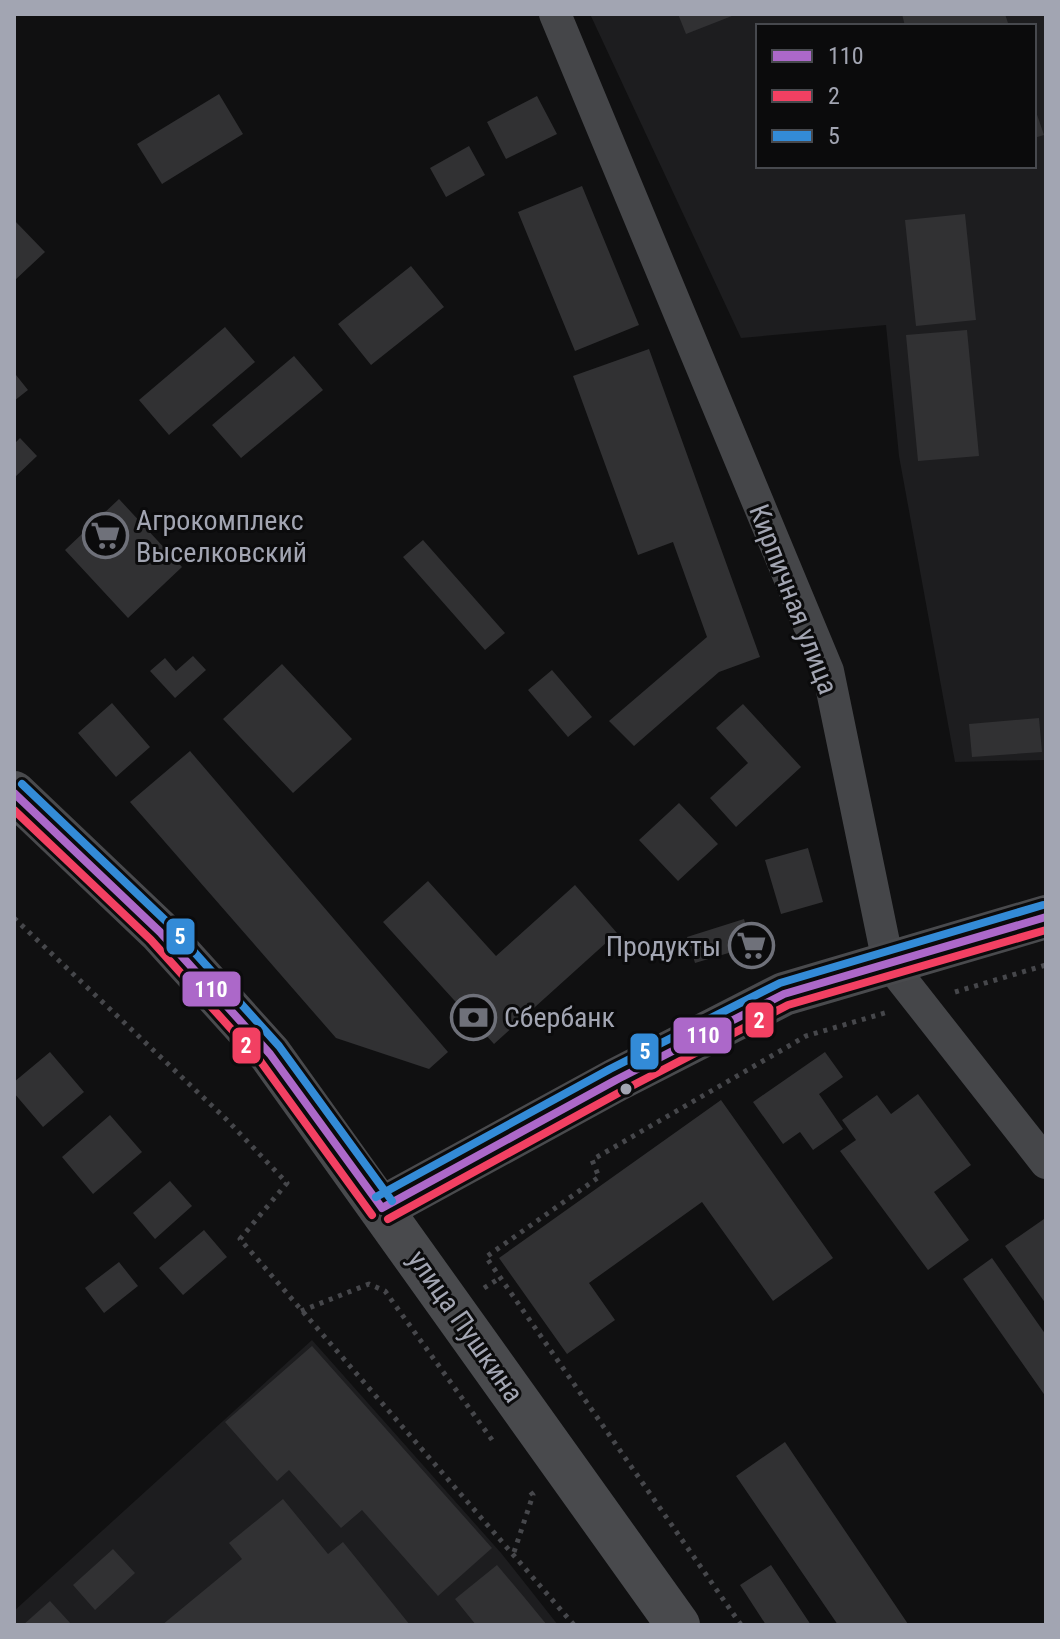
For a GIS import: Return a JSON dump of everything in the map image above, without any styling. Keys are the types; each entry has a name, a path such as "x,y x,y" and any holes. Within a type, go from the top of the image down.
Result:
{"main road":[{"name":"улица Пушкина","path":"14,793 160,932 270,1054 678,1625"},
{"path":"382,1208 604,1087 784,994 1046,917"}],"street":[{"name":"Кирпичная улица","path":"555,14 828,671 888,962 1046,1163"}],"path":[{"path":"14,918 227,1120 287,1183 240,1239 574,1625"},
{"path":"741,1625 486,1257 599,1177 592,1160 806,1036 1046,965"},
{"path":"301,1311 369,1284 385,1291 497,1445"},
{"path":"514,1552 533,1495 524,1482"}],"shaded area":[{"path":"590,14 1046,14 1046,760 955,762 899,456 886,325 741,338"},
{"path":"312,1340 501,1553 558,1625 14,1625 14,1611"}],"building":[{"path":"678,14 737,14 686,34"},
{"path":"902,14 1005,14 1008,24 904,24"},
{"path":"219,94 243,134 162,184 137,144"},
{"path":"537,96 557,134 506,159 487,122"},
{"path":"1036,112 1044,135 1036,137"},
{"path":"469,146 485,175 446,197 430,168"},
{"path":"582,186 639,325 575,351 518,212"},
{"path":"965,214 976,320 916,326 905,220"},
{"path":"14,220 45,252 14,281"},
{"path":"411,266 444,307 371,365 338,324"},
{"path":"225,327 255,362 169,435 139,400"},
{"path":"967,330 979,456 918,461 906,335"},
{"path":"649,349 760,657 719,672 634,746 609,721 707,637 673,542 638,555 573,376"},
{"path":"294,356 323,390 241,458 212,425"},
{"path":"16,375 28,390 14,401 14,377"},
{"path":"20,438 37,456 14,478 14,444"},
{"path":"119,499 182,567 128,618 65,550"},
{"path":"423,540 505,633 485,650 403,557"},
{"path":"193,656 206,670 175,698 150,671 165,658 176,671"},
{"path":"282,664 352,739 293,793 223,719"},
{"path":"552,670 592,717 568,737 528,690"},
{"path":"112,703 150,747 116,777 78,733"},
{"path":"743,704 801,767 736,827 710,798 748,763 716,728"},
{"path":"1039,718 1042,752 972,757 969,724"},
{"path":"190,751 448,1052 429,1069 336,1038 130,802"},
{"path":"679,803 718,844 678,881 639,840"},
{"path":"808,848 823,902 781,914 765,860"},
{"path":"428,881 496,956 575,885 617,933 494,1044 383,922"},
{"path":"744,919 752,946 695,963 687,937"},
{"path":"50,1052 84,1092 43,1127 14,1093 14,1082"},
{"path":"825,1052 843,1077 819,1094 843,1129 813,1150 800,1132 783,1144 753,1102"},
{"path":"918,1094 971,1165 934,1192 969,1240 928,1270 840,1151 856,1140 842,1120 877,1095 891,1114"},
{"path":"721,1100 833,1258 773,1301 702,1202 589,1283 615,1320 567,1354 499,1258"},
{"path":"110,1115 142,1152 93,1194 62,1157"},
{"path":"170,1181 192,1206 155,1239 133,1213"},
{"path":"1044,1219 1046,1222 1046,1304 1005,1246"},
{"path":"204,1230 227,1257 183,1295 159,1268"},
{"path":"992,1258 1046,1335 1046,1397 963,1279"},
{"path":"119,1262 138,1286 104,1313 85,1288"},
{"path":"312,1346 492,1548 438,1596 362,1510 341,1528 289,1470 277,1481 225,1422"},
{"path":"785,1442 907,1625 838,1625 736,1476"},
{"path":"283,1499 328,1554 343,1542 410,1625 162,1625 242,1559 229,1543"},
{"path":"113,1549 135,1573 95,1610 73,1585"},
{"path":"497,1565 547,1625 476,1625 455,1599"},
{"path":"771,1565 811,1625 766,1625 740,1585"},
{"path":"50,1601 72,1625 23,1625"}],"transit line":[{"name":"5","path":"22,784 168,923 279,1046 392,1201"},
{"name":"110","path":"14,793 160,932 270,1054 382,1208"},
{"name":"2","path":"14,810 151,940 261,1062 372,1215"},
{"name":"5","path":"376,1197 610,1069 780,983 1043,905"},
{"name":"110","path":"382,1208 616,1080 784,994 1046,917"},
{"name":"2","path":"388,1219 622,1091 788,1005 1046,930"}],"place":[{"name":"Агрокомплекс Выселковский","path":"105,536"},
{"name":"Продукты","path":"752,946"},
{"name":"Сбербанк","path":"473,1017"}]}
